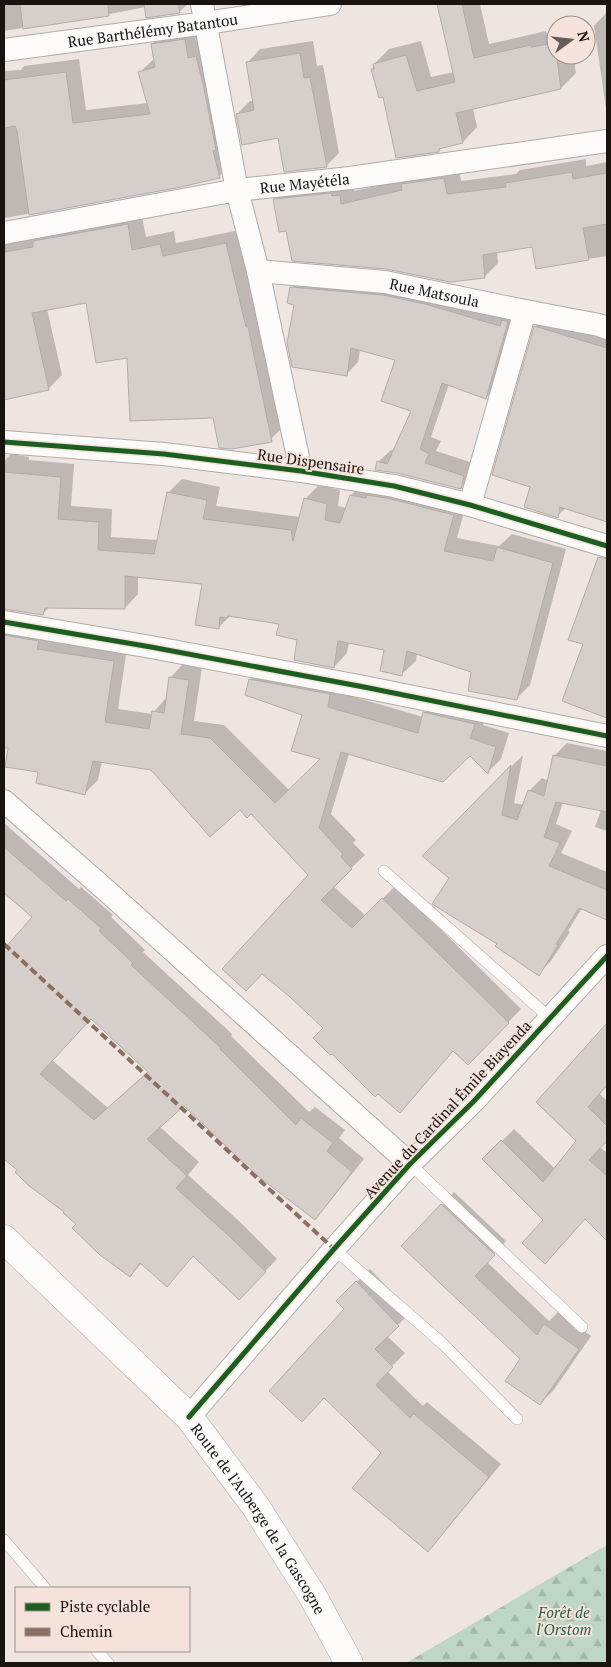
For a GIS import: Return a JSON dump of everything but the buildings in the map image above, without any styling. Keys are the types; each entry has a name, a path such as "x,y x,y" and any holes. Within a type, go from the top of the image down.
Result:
{"street":[{"name":"Rue Barthélémy Batantou","path":"4,50 204,13 330,4"},
{"path":"204,13 237,190 258,271 301,471"},
{"name":"Rue Mayétéla","path":"4,233 237,190 350,178 607,141"},
{"name":"Rue Matsoula","path":"258,271 386,282 607,328"},
{"path":"470,505 525,311"},
{"name":"Rue Dispensaire","path":"4,442 164,454 301,471 394,486 470,505 607,546"},
{"path":"4,622 354,685 607,736"},
{"path":"4,802 108,892 410,1164"},
{"name":"Avenue du Cardinal Émile Biayenda","path":"189,1417 410,1164 474,1101 607,956"},
{"name":"Route de l'Auberge de la Gascogne","path":"6,1246 189,1417 256,1507 312,1595 349,1663"}],"lane":[{"path":"384,871 550,1018"},
{"path":"410,1164 582,1327"},
{"path":"334,1249 443,1344 517,1419"},
{"path":"4,1540 44,1587"},
{"path":"98,1652 108,1663"}],"green space":[{"name":"Forêt de l'Orstom","path":"607,1545 607,1663 406,1663"}],"marked path":[{"path":"4,944 334,1249"}],"cycle path":[{"path":"4,442 164,454 301,471 394,486 470,505 607,546"},
{"path":"4,622 151,647 364,687 607,736"},
{"path":"189,1417 410,1164 474,1101 607,956"}]}
